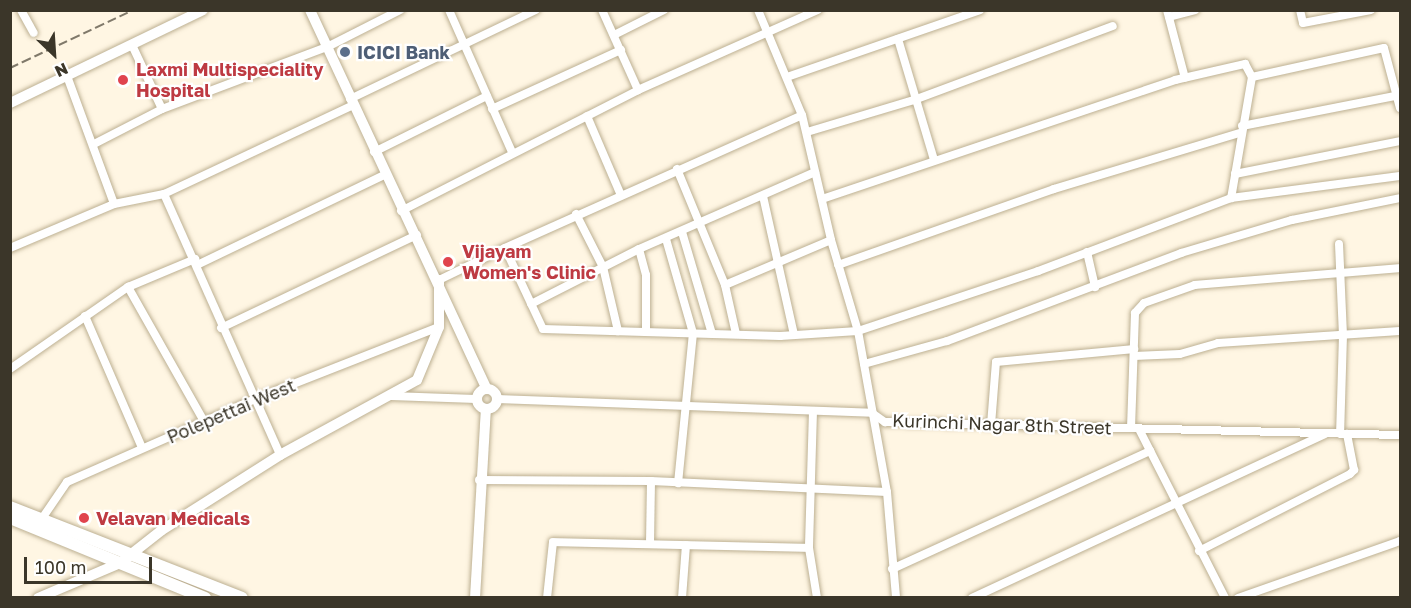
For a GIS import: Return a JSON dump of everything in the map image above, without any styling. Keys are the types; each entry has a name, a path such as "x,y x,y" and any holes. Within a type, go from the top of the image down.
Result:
{"main road":[{"path":"10,103 203,10"},
{"path":"310,10 401,211 417,235 439,280 487,389 494,392 497,399 494,406 486,409"},
{"path":"38,597 120,563 280,455 417,380 439,327 439,280"},
{"path":"475,597 479,480 486,409 477,399 480,392 487,389"},
{"path":"10,507 242,597"},
{"path":"10,518 205,597"}],"street":[{"path":"21,10 34,33"},
{"path":"94,144 162,110 327,47 400,10"},
{"path":"449,10 461,45 512,152"},
{"path":"602,10 638,90"},
{"path":"614,35 664,10"},
{"path":"758,10 802,115 831,240 858,331 887,492 896,597"},
{"path":"401,211 512,152 638,90 818,10"},
{"path":"787,77 980,10"},
{"path":"1185,78 1168,14 1195,10"},
{"path":"1300,10 1303,23 1371,10"},
{"path":"10,248 114,204 164,194 533,11"},
{"path":"807,132 914,100 1113,26"},
{"path":"898,39 914,100 934,160"},
{"path":"132,45 162,110"},
{"path":"1252,77 1384,48 1401,108"},
{"path":"492,109 621,50"},
{"path":"822,199 1185,78 1245,64 1252,77 1241,129 1231,198"},
{"path":"67,76 94,144 114,204"},
{"path":"838,264 1044,193 1241,129 1399,95"},
{"path":"374,152 487,96"},
{"path":"439,280 620,193 802,115"},
{"path":"587,116 620,193"},
{"path":"1234,174 1401,141"},
{"path":"677,169 725,285 736,334"},
{"path":"531,304 639,249 815,172"},
{"path":"10,369 128,287 196,262 384,175"},
{"path":"505,248 543,329 794,335 858,331 1087,252 1231,198 1320,190 1401,176"},
{"path":"164,194 196,262 220,327 280,455"},
{"path":"763,196 780,262 794,335"},
{"path":"864,364 947,342 1181,253 1292,220 1401,198"},
{"path":"576,214 603,267 618,331"},
{"path":"682,232 712,334"},
{"path":"220,327 417,235"},
{"path":"666,239 693,333 678,483"},
{"path":"725,285 831,240"},
{"path":"1199,551 1354,470 1344,434 1339,244"},
{"path":"639,249 646,275 646,332"},
{"path":"1087,252 1095,287"},
{"path":"1225,597 1199,551 1177,500 1135,428 1134,352 1138,307 1195,285 1401,268"},
{"path":"128,287 205,423"},
{"path":"85,316 142,448"},
{"name":"Polepettai West","path":"41,520 67,482 255,399 439,327"},
{"path":"991,425 996,362 1134,352 1180,354 1218,343 1401,331"},
{"path":"390,396 477,399"},
{"name":"Kurinchi Nagar 8th Street","path":"497,399 872,413 885,422 1401,435"},
{"path":"813,411 809,548 817,597"},
{"path":"972,597 1177,500 1326,433"},
{"path":"892,569 1150,451"},
{"path":"479,480 651,481 887,492"},
{"path":"650,544 651,481"},
{"path":"1238,597 1401,541"},
{"path":"547,597 553,542 809,548"},
{"path":"682,597 686,545"}],"railway":[{"path":"10,68 133,10"}],"place":[{"name":"ICICI Bank","path":"345,52"},
{"name":"Laxmi Multispeciality Hospital","path":"123,80"},
{"name":"Vijayam Women's Clinic","path":"448,262"},
{"name":"Velavan Medicals","path":"84,518"}]}
